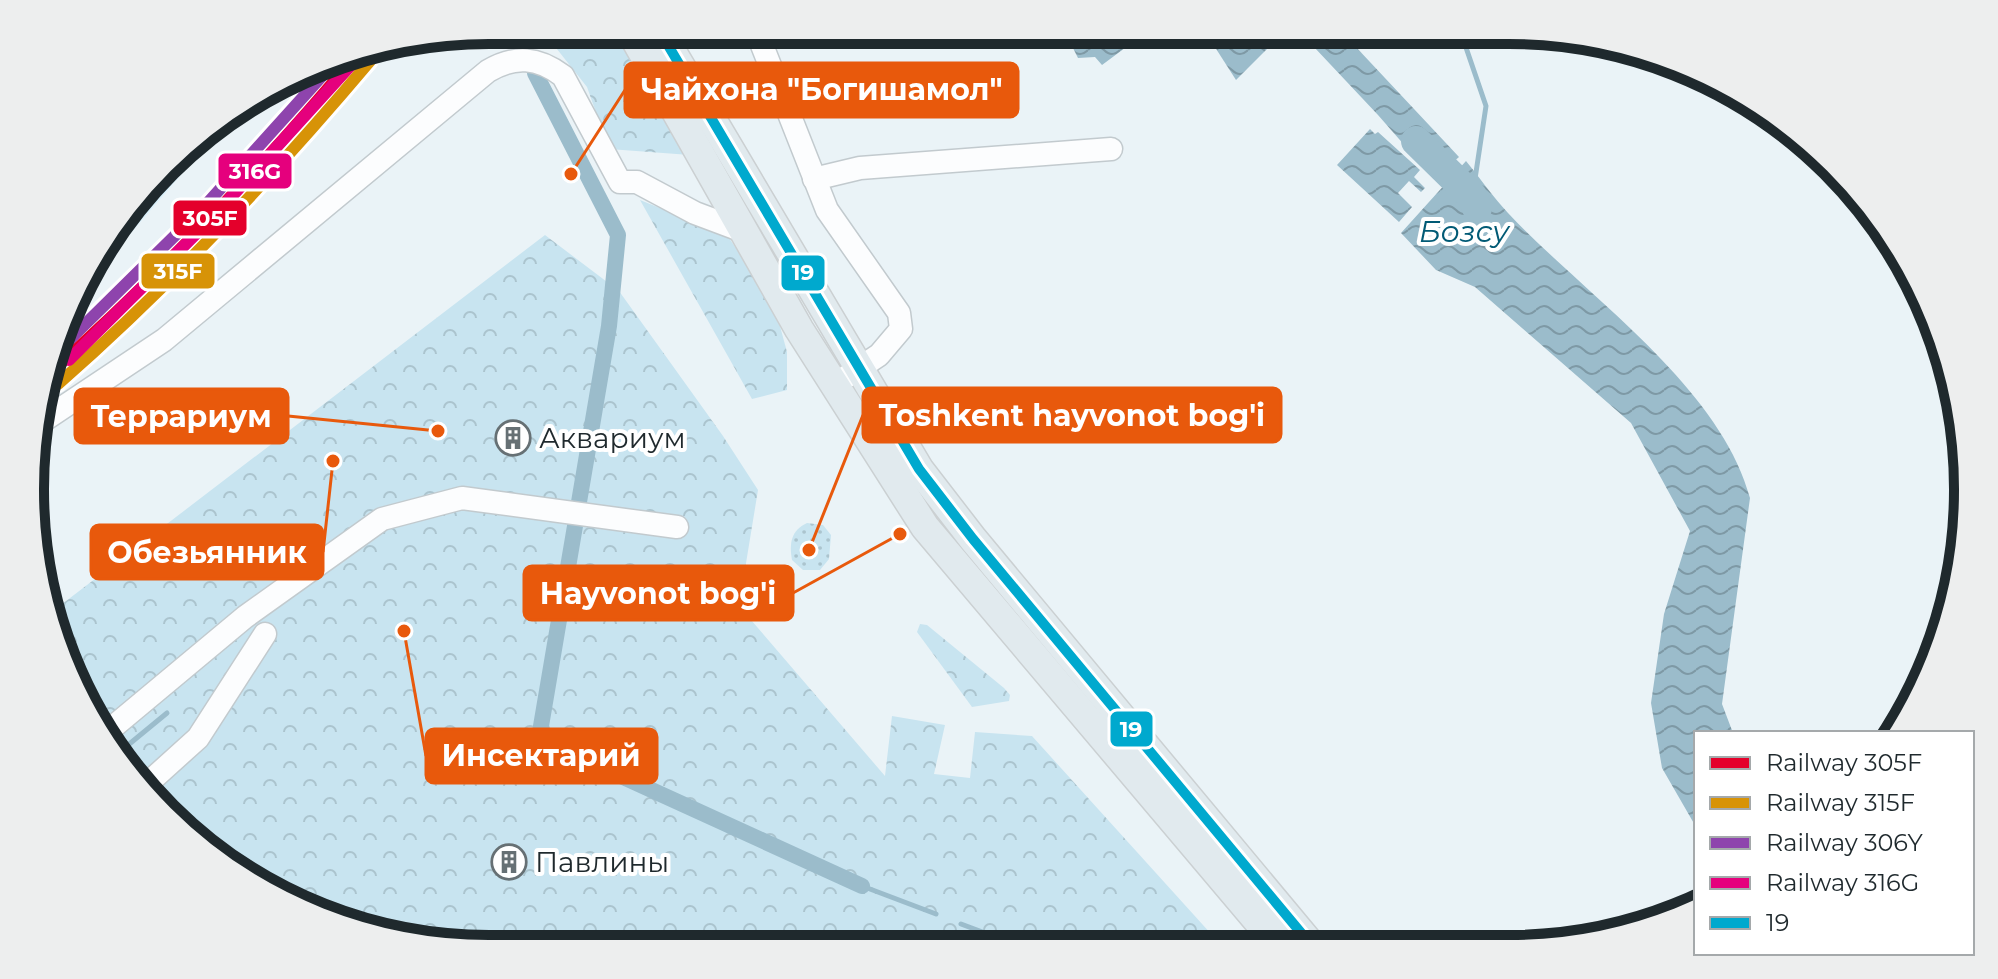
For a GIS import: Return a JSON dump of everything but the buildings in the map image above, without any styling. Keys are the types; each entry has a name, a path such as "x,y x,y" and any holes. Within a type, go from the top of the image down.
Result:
{"main road":[{"path":"638,44 834,385 925,527 1270,935"},
{"path":"667,44 919,469 1303,935"}],"street":[{"path":"761,44 827,210 899,313 901,329 879,355 834,385"},
{"path":"51,415 164,340 488,71 508,61 529,59 553,68 563,76 620,182 637,182 695,213 743,231"},
{"path":"814,179 860,168 1111,149"},
{"path":"113,727 245,617 382,519 462,498 677,527"},
{"path":"152,780 198,738 265,634"}],"shaded area":[{"path":"204,148 109,258 136,218 174,174"}],"green space":[{"path":"553,44 626,44 690,155 609,149 587,87"},
{"path":"640,200 727,235 774,304 787,352 787,390 752,399"},
{"path":"545,235 619,291 758,490 739,606 885,776 892,716 945,725 934,774 970,778 975,732 1032,736 1212,935 490,935 431,931 374,920 319,901 267,875 218,843 174,805 136,761 104,712 78,660 59,606"},
{"path":"807,523 823,525 831,535 829,559 820,570 803,570 792,560 792,538 797,529"},
{"path":"920,624 927,625 1004,688 1010,695 1009,701 972,707 917,632"}],"water":[{"path":"1071,44 1130,44 1102,65 1095,57 1078,58"},
{"path":"1213,44 1272,44 1236,80"},
{"name":"Бозсу","path":"1311,44 1353,44 1459,157 1434,179"},
{"name":"Бозсу","path":"1370,129 1375,134 1378,132 1420,170 1414,177 1425,188 1421,192 1409,181 1398,193 1412,207 1399,222 1337,165"},
{"name":"Бозсу","path":"1466,161 1508,213 1681,380 1734,457 1750,498 1722,704 1732,731 1694,731 1694,824 1662,768 1651,703 1664,614 1690,531 1631,423 1475,287 1436,270 1401,233"}],"waterway":[{"path":"1465,44 1486,106 1475,179"},
{"path":"535,73 618,235 609,326 579,502"},
{"name":"Бозсу","path":"1416,141 1472,196 1477,208"},
{"path":"575,526 541,726 544,737 553,745 862,886"},
{"path":"126,747 167,713"},
{"path":"862,886 936,914"},
{"path":"961,924 990,935"}],"rail line":[{"name":"315F","path":"58,384 141,308 220,228 370,61"},
{"name":"316G","path":"69,360 214,216 349,67"},
{"name":"305F","path":"63,361 210,218 345,68"},
{"name":"306Y","path":"71,338 204,207 321,77"}],"transit line":[{"name":"19","path":"667,44 919,469 973,539 1303,935"}],"place":[{"name":"Чайхона \"Богишамол\"","path":"571,174"},
{"name":"Террариум","path":"438,431"},
{"name":"Аквариум","path":"513,438"},
{"name":"Обезьянник","path":"333,461"},
{"name":"Hayvonot bog'i","path":"900,534"},
{"name":"Toshkent hayvonot bog'i","path":"809,550"},
{"name":"Инсектарий","path":"404,631"},
{"name":"Павлины","path":"509,862"}]}
